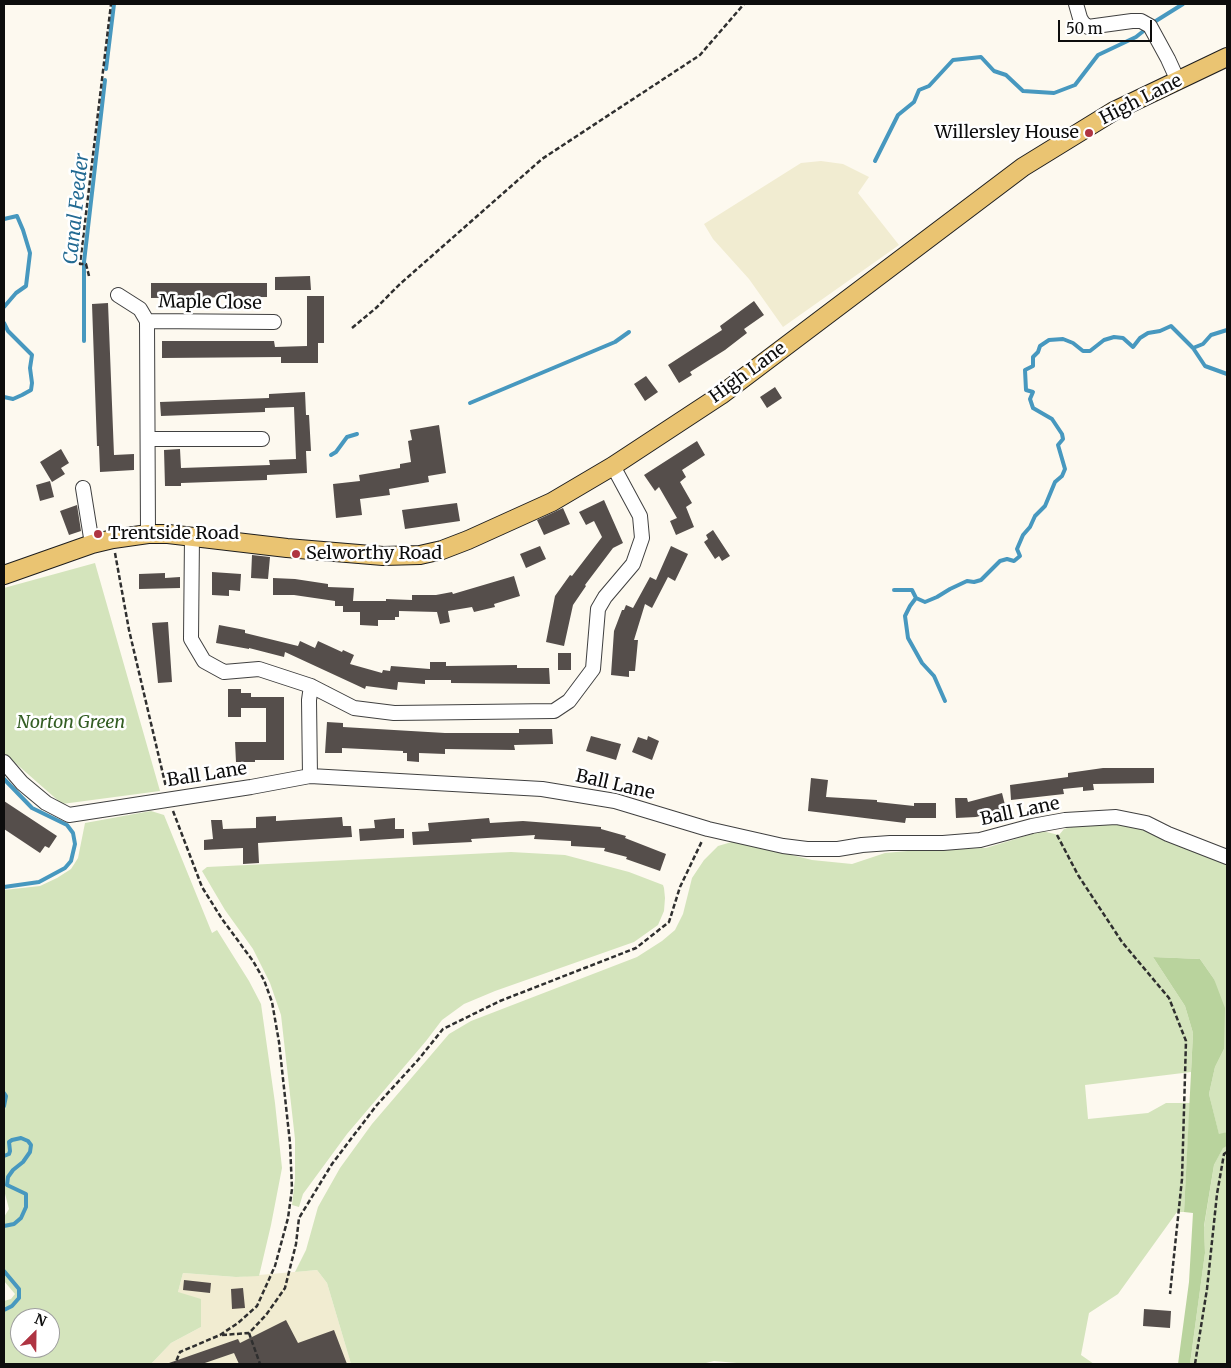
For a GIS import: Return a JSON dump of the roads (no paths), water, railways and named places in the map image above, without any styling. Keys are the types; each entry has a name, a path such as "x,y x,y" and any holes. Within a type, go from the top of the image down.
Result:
{"main road":[{"name":"High Lane","path":"4,575 92,544 148,534 192,536 383,556 420,555 442,550 511,522 552,502 613,466 721,395 1023,167 1114,111 1227,57"}],"street":[{"path":"1076,4 1083,24 1088,27 1132,21 1141,21 1150,26 1178,81"},
{"path":"118,294 140,309 147,321 148,534"},
{"name":"Maple Close","path":"147,321 274,322"},
{"path":"148,439 262,439"},
{"path":"192,536 191,639 204,661 224,672 259,670 311,686 354,708 394,713 554,711 569,701 593,669 598,609 605,596 633,564 642,538 640,516 613,466"},
{"path":"82,488 92,544"},
{"path":"310,776 309,700 311,686"},
{"name":"Ball Lane","path":"4,762 22,783 46,803 70,815 310,776 542,789 615,801 708,829 783,846 807,849 838,849 880,843 943,843 980,840 1065,820 1116,817 1146,823 1168,834 1227,857"}],"waterway":[{"name":"Canal Feeder","path":"106,69 114,4"},
{"path":"1151,24 1183,4"},
{"path":"875,161 898,115 914,102 919,90 929,86 953,60 981,57 994,71 1006,75 1023,91 1054,93 1075,85 1098,55 1136,37 1146,29"},
{"name":"Canal Feeder","path":"84,341 84,262 105,80"},
{"path":"4,219 17,216 30,253 26,286 16,293 4,307"},
{"path":"4,323 8,331 32,355 30,368 31,390 13,399 4,397"},
{"path":"894,590 912,590 916,598 925,602 967,581 981,580 1000,561 1007,559 1014,561 1020,556 1017,549 1023,535 1030,527 1035,516 1045,506 1055,482 1062,476 1065,469 1058,445 1063,439 1062,434 1052,419 1033,408 1030,399 1033,392 1026,390 1025,370 1033,366 1033,357 1038,352 1040,346 1049,340 1063,339 1073,343 1083,351 1090,351 1104,340 1114,337 1123,338 1133,347 1140,338 1148,333 1160,331 1171,326 1193,348 1205,366 1227,374"},
{"path":"1193,348 1203,344 1211,335 1227,330"},
{"path":"470,403 615,342 629,332"},
{"path":"331,455 336,452 347,437 357,434"},
{"path":"916,598 905,616 908,638 922,663 934,676 945,701"},
{"path":"4,779 32,808 67,825 73,833 75,844 71,861 65,868 39,882 4,887"},
{"path":"4,1093 6,1096 4,1106"},
{"path":"4,1156 9,1154 9,1142 12,1140 21,1138 28,1141 31,1145 30,1152 23,1162 8,1177 7,1185 26,1194 26,1207 21,1218 14,1224 4,1226"},
{"path":"4,1271 19,1289 19,1298 12,1306 4,1310"}],"place":[{"name":"Willersley House","path":"1089,133"},
{"name":"Trentside Road","path":"98,534"},
{"name":"Selworthy Road","path":"296,554"}],"park label":[{"name":"Norton Green","path":"71,723"}]}
